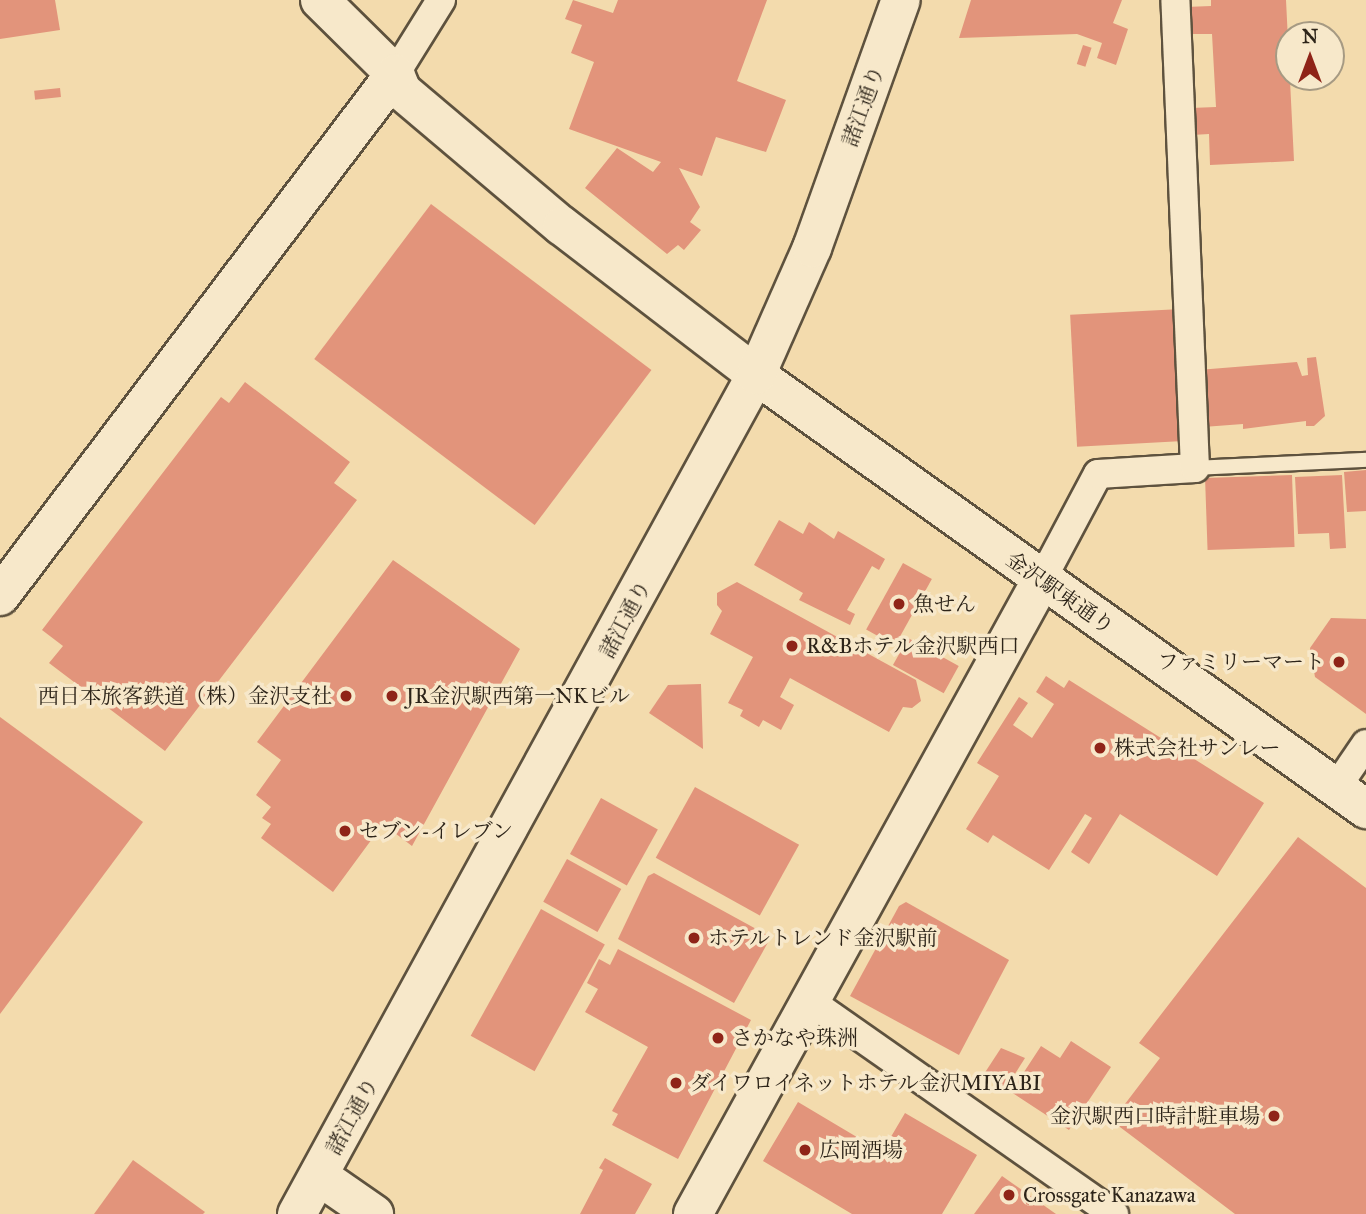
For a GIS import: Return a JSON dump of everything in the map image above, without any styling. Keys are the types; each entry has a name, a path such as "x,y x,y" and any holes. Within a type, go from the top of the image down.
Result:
{"street":[{"name":"金沢駅東通り","path":"320,0 395,74 402,91 562,226 756,375 1041,581 1366,809"},
{"path":"0,596 395,74 441,0"},
{"name":"諸江通り","path":"297,1214 756,375 812,248 901,0"},
{"path":"693,1214 1098,474 1195,468 1175,0"},
{"path":"1336,788 1366,744"},
{"path":"811,1002 1114,1214"},
{"path":"319,1176 374,1214"}],"lane":[{"path":"1195,468 1366,460"}],"building":[{"path":"0,0 55,0 60,30 0,39"},
{"path":"573,0 613,13 618,0 767,0 737,81 786,100 766,152 716,137 702,176 679,168 700,207 690,222 701,230 684,250 678,245 667,254 585,188 617,148 653,172 661,162 569,129 594,62 571,53 582,25 565,19"},
{"path":"971,0 1122,0 1113,23 1128,29 1116,65 1097,58 1102,43 1077,34 959,38"},
{"path":"1211,0 1286,0 1287,21 1275,21 1275,91 1291,91 1294,161 1210,165 1209,134 1192,135 1191,108 1216,107 1212,34 1187,34 1186,7 1211,6"},
{"path":"1083,45 1092,48 1085,67 1077,64"},
{"path":"60,88 61,97 35,100 34,91"},
{"path":"431,204 651,370 535,525 314,359"},
{"path":"1181,309 1188,441 1077,447 1070,315"},
{"path":"1316,357 1325,416 1314,426 1306,426 1306,421 1243,429 1243,424 1203,427 1198,370 1297,362 1302,376 1308,375 1307,358"},
{"path":"245,382 350,462 334,483 357,500 165,751 49,663 63,646 42,630 221,397 229,403"},
{"path":"1366,470 1366,511 1347,512 1344,472"},
{"path":"1292,475 1295,547 1208,550 1205,478"},
{"path":"1342,475 1346,548 1330,549 1329,533 1298,534 1295,477"},
{"path":"779,520 803,534 809,522 834,539 838,531 885,559 879,570 872,566 847,610 855,614 850,625 799,600 803,593 754,565"},
{"name":"JR金沢駅西第一NKビル","path":"393,560 520,649 412,846 383,824 333,892 261,838 271,824 262,818 271,807 256,795 281,760 257,742"},
{"path":"903,563 932,579 895,645 866,629"},
{"name":"R&Bホテル金沢駅西口","path":"737,582 916,680 921,701 912,708 903,707 889,732 790,678 780,697 794,705 781,730 763,720 759,727 740,716 743,710 728,703 753,657 710,634 722,611 717,605 717,593"},
{"name":"ファミリーマート","path":"1331,618 1366,619 1366,714 1315,677 1310,648"},
{"path":"908,638 959,666 944,693 893,665"},
{"path":"1046,676 1064,688 1069,680 1264,803 1217,876 1120,814 1089,864 1071,852 1092,818 1085,814 1049,870 993,835 988,843 966,829 999,776 977,763 1019,697 1028,703 1013,725 1032,738 1054,704 1036,692"},
{"path":"701,684 703,749 649,713 668,685"},
{"path":"0,717 143,822 0,1014"},
{"path":"695,787 799,845 760,916 656,858"},
{"path":"601,798 658,830 627,885 570,854"},
{"path":"1298,837 1366,888 1366,1214 1235,1214 1112,1121 1160,1058 1139,1043"},
{"path":"567,859 621,889 597,932 543,902"},
{"name":"ホテルトレンド金沢駅前","path":"654,873 771,937 734,1003 618,939 648,876"},
{"path":"906,902 1009,960 959,1055 850,996 899,906"},
{"path":"541,909 605,944 535,1071 471,1036"},
{"name":"ダイワロイネットホテル金沢MIYABI","path":"618,949 751,1020 678,1159 612,1125 618,1114 612,1111 648,1047 585,1012 598,989 587,983 599,959 610,965"},
{"path":"1071,1041 1111,1067 1069,1130 1011,1092 1041,1046 1060,1058"},
{"path":"1001,1048 1025,1058 1006,1088 984,1074"},
{"path":"798,1102 882,1152 905,1113 977,1155 942,1214 852,1214 763,1161"},
{"path":"605,1158 652,1184 635,1214 580,1214 603,1170 599,1168"},
{"path":"133,1160 205,1212 94,1214"},
{"name":"Crossgate Kanazawa","path":"1002,1176 1056,1214 974,1214"}],"place":[{"name":"魚せん","path":"899,604"},
{"name":"R&Bホテル金沢駅西口","path":"792,646"},
{"name":"ファミリーマート","path":"1339,662"},
{"name":"西日本旅客鉄道（株）金沢支社","path":"346,696"},
{"name":"JR金沢駅西第一NKビル","path":"392,696"},
{"name":"株式会社サンレー","path":"1100,748"},
{"name":"セブン-イレブン","path":"345,831"},
{"name":"ホテルトレンド金沢駅前","path":"694,938"},
{"name":"さかなや珠洲","path":"718,1038"},
{"name":"ダイワロイネットホテル金沢MIYABI","path":"676,1083"},
{"name":"金沢駅西口時計駐車場","path":"1274,1116"},
{"name":"広岡酒場","path":"805,1150"},
{"name":"Crossgate Kanazawa","path":"1009,1195"}]}
